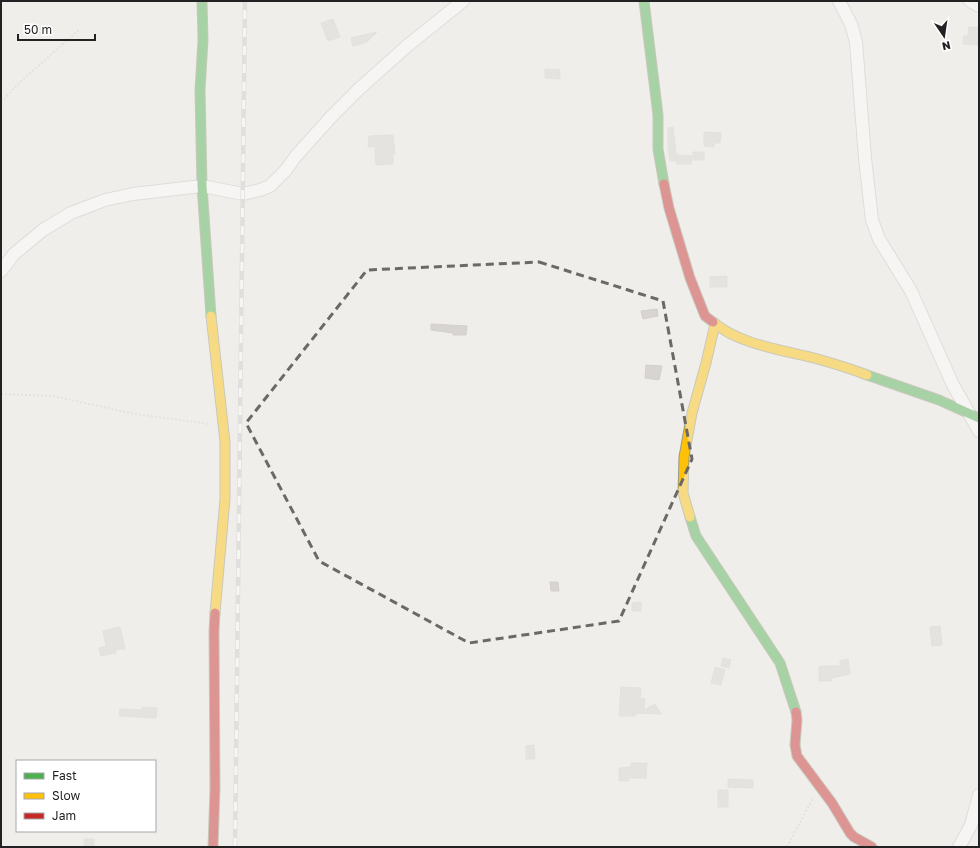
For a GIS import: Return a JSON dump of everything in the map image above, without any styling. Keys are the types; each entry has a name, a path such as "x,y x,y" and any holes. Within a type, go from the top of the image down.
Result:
{"street":[{"path":"202,1 203,40 200,90 202,186 210,302 225,442 225,499 214,631 213,847"},
{"path":"1,271 14,254 43,230 71,213 105,200 133,194 202,186 243,194 270,186 286,170 296,156 331,117 359,89 407,46 463,1"},
{"path":"644,1 656,100 658,148 661,172 669,208 690,278 705,316 725,330 747,340 793,354 845,367 914,391 968,412 979,418"},
{"path":"839,1 851,24 856,42 865,158 872,220 885,250 911,291 953,385 979,431"},
{"path":"970,1 979,6"},
{"path":"715,324 692,413 684,457 683,493 696,536 780,663 796,711 796,752 801,762 832,803 850,833 854,837 872,847"},
{"path":"959,847 971,825 979,795"}],"path":[{"path":"1,102 18,84 80,29"},
{"path":"1,394 53,396 135,414 223,426"},
{"path":"787,847 819,786"}],"highlighted area":[{"path":"539,262 663,301 692,459 619,621 469,643 319,561 246,423 367,270"}],"building":[{"path":"333,19 340,37 328,41 321,23"},
{"path":"969,27 979,27 978,45 963,44 964,36 968,36"},
{"path":"377,32 367,42 353,46 351,38"},
{"path":"545,69 560,70 560,79 545,78"},
{"path":"673,127 677,161 670,161 668,148 668,128"},
{"path":"704,132 721,133 720,143 714,143 714,147 704,146"},
{"path":"393,135 395,154 393,154 393,164 376,165 375,147 368,147 369,136"},
{"path":"693,152 704,152 704,160 693,160"},
{"path":"677,155 692,156 691,164 677,164"},
{"path":"727,276 727,287 710,287 710,277"},
{"path":"657,309 658,316 643,319 641,311"},
{"path":"431,324 467,326 466,335 453,335 453,333 431,330"},
{"path":"646,365 662,366 659,380 645,378"},
{"path":"550,582 558,582 559,591 551,591"},
{"path":"641,602 641,611 632,611 632,603"},
{"path":"940,626 942,645 932,646 930,627"},
{"path":"120,627 125,649 116,649 116,653 101,656 99,648 106,646 103,631"},
{"path":"723,658 731,660 729,668 721,666"},
{"path":"848,659 850,674 831,678 831,681 819,681 819,666 840,666 840,661"},
{"path":"715,667 725,670 721,685 711,683"},
{"path":"621,687 641,688 640,698 645,699 644,710 655,704 661,714 637,713 635,716 619,716"},
{"path":"142,707 157,708 156,718 119,716 120,709 142,710"},
{"path":"534,745 535,759 526,759 526,746"},
{"path":"631,763 647,763 646,778 628,778 629,781 619,781 619,768 631,767"},
{"path":"728,779 753,780 753,788 728,787"},
{"path":"718,790 728,790 728,807 718,807"},
{"path":"84,839 94,839 94,847 84,847"}],"railway":[{"path":"235,847 245,1"}],"traffic: fast":[{"path":"202,1 203,40 200,90 202,186 211,316"},
{"path":"644,1 658,115 658,149 664,184"},
{"path":"867,375 939,400 979,418"},
{"path":"690,517 696,536 780,663 796,712"}],"traffic: slow":[{"path":"211,316 225,442 225,499 215,613"},
{"path":"713,322 723,330 748,341 821,360 867,375"},
{"path":"690,517 683,493 684,457 692,413 715,324"}],"traffic: jam":[{"path":"664,184 669,208 690,278 705,316 713,322"},
{"path":"213,847 215,788 215,613"},
{"path":"796,712 797,720 795,745 797,756 832,803 850,833 854,837 872,847"}]}
